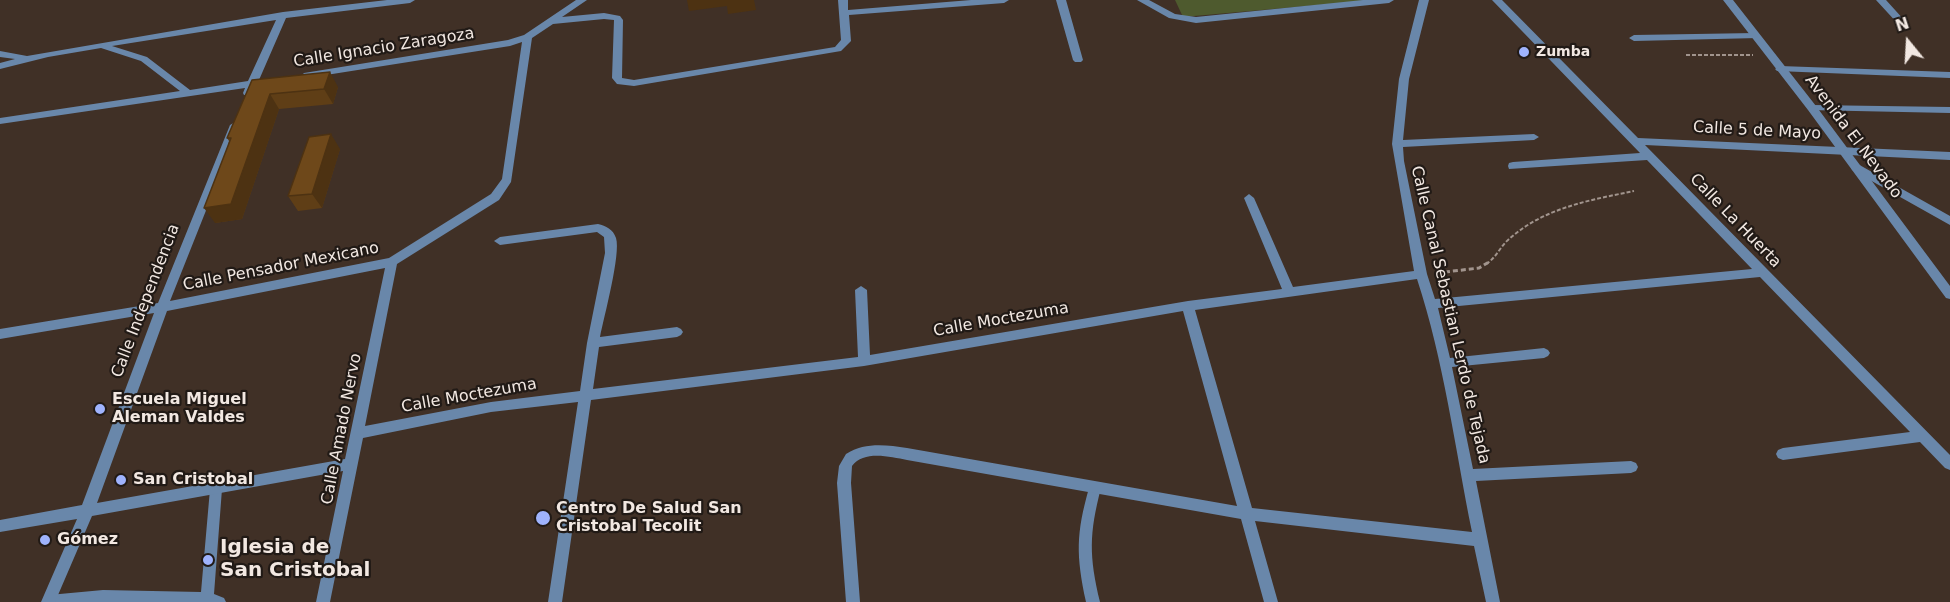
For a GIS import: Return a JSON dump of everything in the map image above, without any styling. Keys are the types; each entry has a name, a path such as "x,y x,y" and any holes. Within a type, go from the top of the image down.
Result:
{"street":[{"path":"0,66 29,58 283,15 365,3 410,0"},
{"name":"Calle Ignacio Zaragoza","path":"297,77 493,47 527,37 582,0"},
{"path":"550,22 604,16 617,18 620,22 617,78 620,82 634,83 830,51 842,46 846,40 843,0"},
{"path":"845,13 1004,0"},
{"path":"1061,0 1078,60"},
{"path":"1142,0 1172,16 1196,20 1389,0"},
{"name":"Calle Canal Sebastian Lerdo de Tejada","path":"1424,0 1402,85 1397,144 1421,274 1431,304 1445,363 1493,602"},
{"name":"Calle La Huerta","path":"1497,0 1950,464"},
{"name":"Avenida El Nevado","path":"1728,0 1812,108 1950,294"},
{"path":"1881,0 1902,22"},
{"name":"Calle Independencia","path":"48,602 87,512 162,307 241,109 257,83 283,15"},
{"path":"1634,38 1755,36"},
{"name":"Calle Pensador Mexicano","path":"0,334 162,307 392,262 481,207 502,190 507,179 527,37"},
{"path":"98,46 144,59 188,93"},
{"path":"0,54 29,58"},
{"path":"1780,69 1950,75"},
{"path":"0,121 257,83"},
{"path":"1812,108 1950,110"},
{"path":"1397,144 1534,137"},
{"name":"Calle 5 de Mayo","path":"1635,141 1950,156"},
{"path":"1513,166 1649,156"},
{"path":"1856,167 1950,221"},
{"path":"1250,198 1288,292"},
{"path":"500,240 598,228 606,231 612,238 592,344 555,602"},
{"name":"Calle Amado Nervo","path":"323,602 392,262"},
{"path":"1431,304 1762,272"},
{"name":"Calle Moctezuma","path":"358,433 491,407 864,361 1188,306 1421,274"},
{"path":"861,290 864,361"},
{"path":"1188,306 1244,513 1271,602"},
{"path":"592,344 677,332"},
{"path":"1445,363 1544,354"},
{"path":"1783,454 1923,436"},
{"path":"853,602 844,483 846,464 852,456 866,451 907,454 1244,513 1481,540"},
{"path":"0,526 352,464"},
{"path":"1469,475 1631,467"}],"lane":[{"path":"1093,602 1082,549 1085,523 1095,488"},
{"path":"48,602 103,596 213,600 216,489"}],"path":[{"path":"1686,55 1769,55"},
{"path":"1421,274 1479,268 1490,262 1508,240 1538,219 1578,203 1634,191"}],"green space":[{"path":"1175,0 1374,0 1183,17"}],"building":[{"path":"330,72 324,89 270,94 231,204 204,208 231,138 227,138 252,80"},
{"path":"331,134 312,194 288,196 309,137"}],"place":[{"name":"Zumba","path":"1524,52"},
{"name":"Escuela Miguel Aleman Valdes","path":"100,409"},
{"name":"San Cristobal","path":"121,480"},
{"name":"Centro De Salud San Cristobal Tecolit","path":"543,518"},
{"name":"Gómez","path":"45,540"},
{"name":"Iglesia de San Cristobal","path":"208,560"}]}
